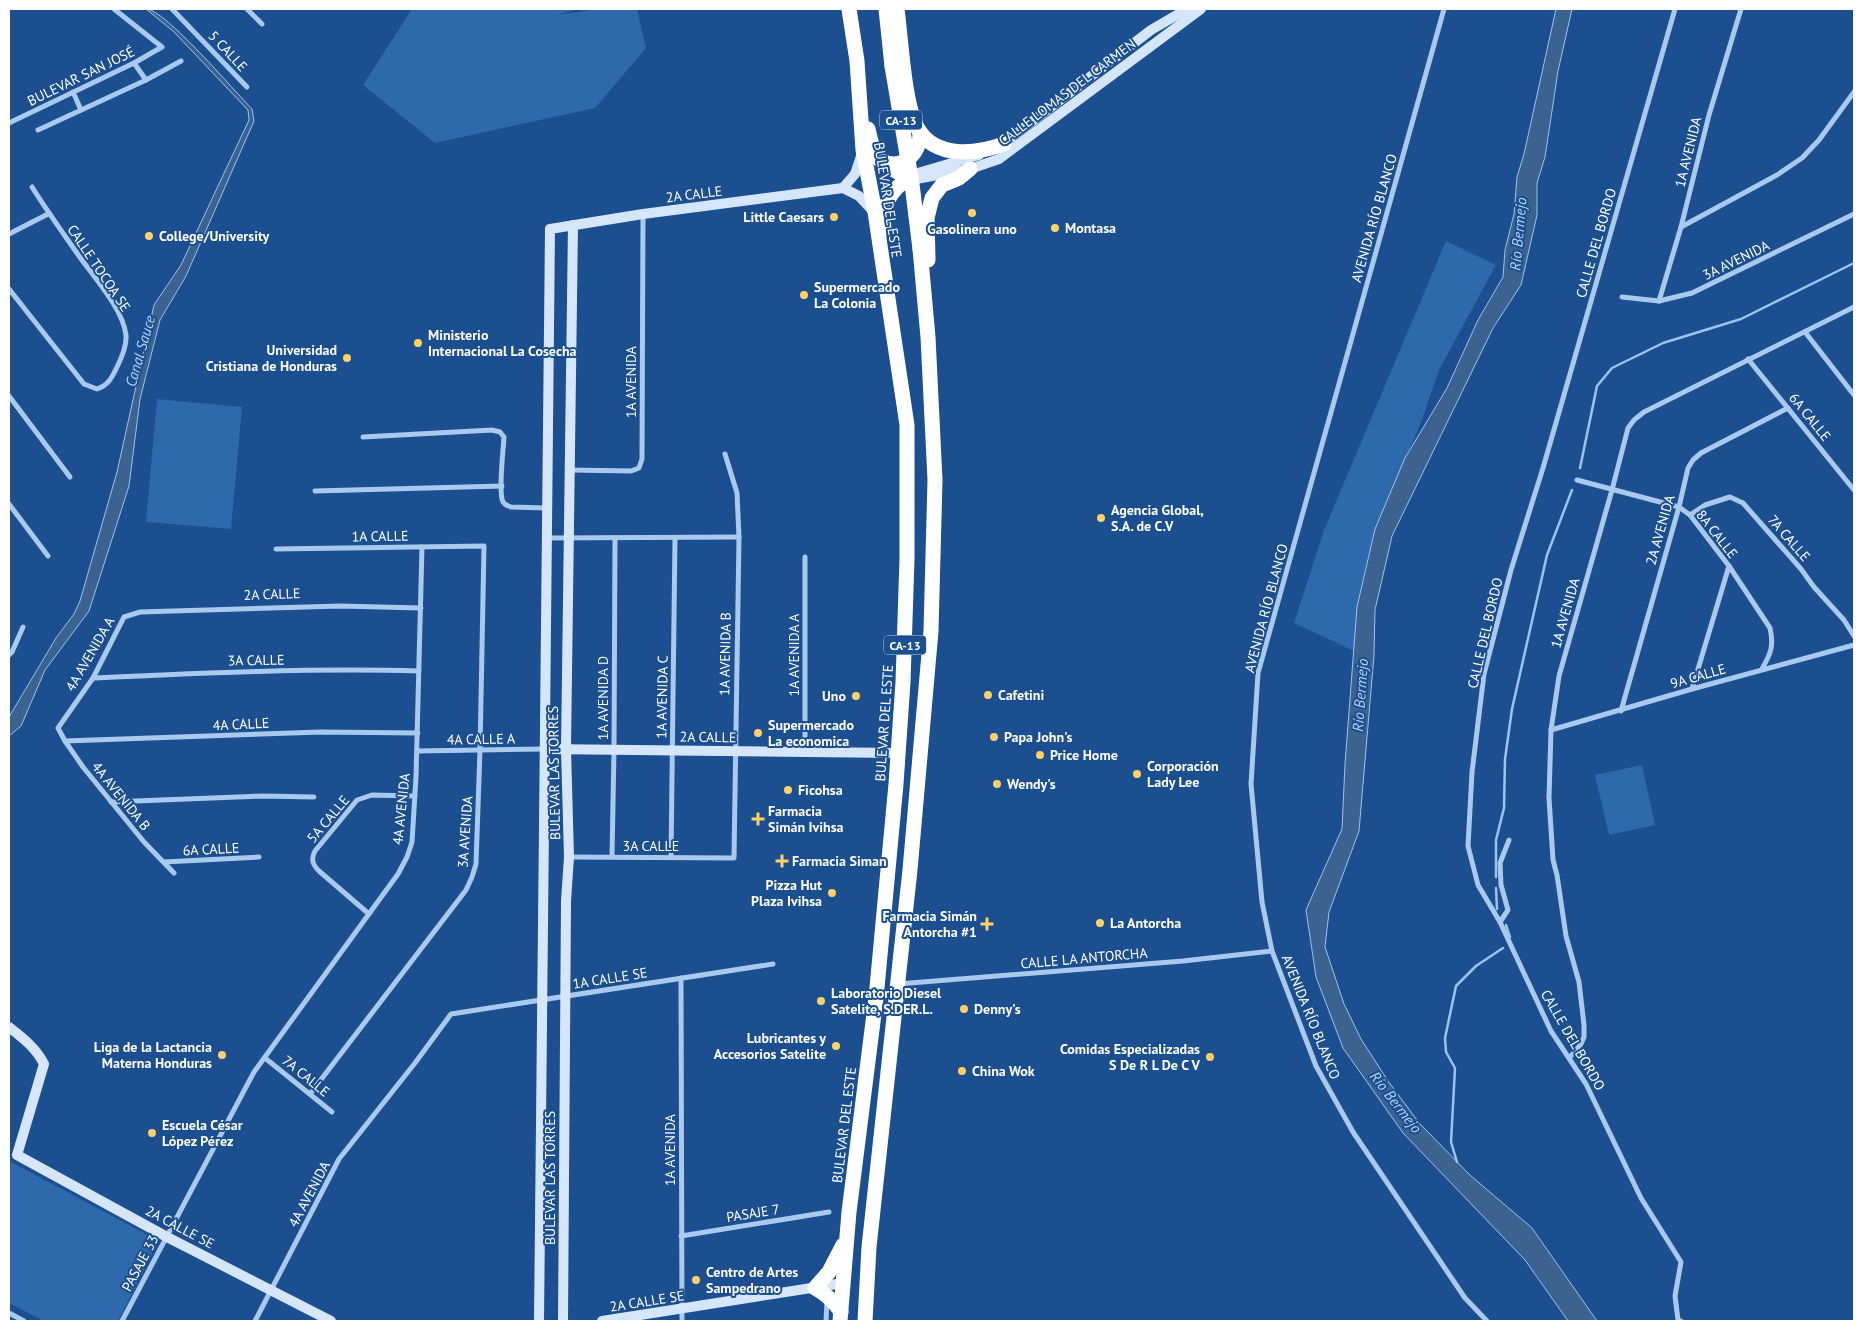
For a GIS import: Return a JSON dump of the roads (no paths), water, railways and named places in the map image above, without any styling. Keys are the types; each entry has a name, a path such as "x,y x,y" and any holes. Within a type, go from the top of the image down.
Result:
{"highway":[{"name":"BULEVAR DEL ESTE","path":"840,1316 847,1237 876,998 899,753 908,559 907,424 863,150 857,60 849,9"},
{"name":"BULEVAR DEL ESTE","path":"865,1321 869,1247 910,870 931,631 934,480 928,337 920,249 892,66 886,9"},
{"path":"897,9 910,104 914,122 920,132 929,142 958,152 984,150 1004,144"},
{"path":"857,60 868,131 879,160 894,172 909,178"},
{"path":"879,160 892,164 908,160 919,145 920,132"},
{"path":"931,631 939,575 940,461 936,354 928,272 926,218 937,190 959,178 970,168"},
{"path":"902,397 901,348 883,220 885,208 892,192 898,185 909,178"},
{"path":"840,1316 834,1302 821,1291 847,1237"}],"street":[{"name":"BULEVAR SAN JOSÉ","path":"9,123 134,63 162,47 114,9"},
{"name":"5 CALLE","path":"172,9 247,87"},
{"path":"247,9 262,24"},
{"name":"CALLE LOMAS DEL CARMEN","path":"909,178 916,174 994,151 1151,30 1187,9"},
{"name":"CALLE LOMAS DEL CARMEN","path":"909,178 916,179 970,168 999,159 1201,9"},
{"name":"AVENIDA RÍO BLANCO","path":"1444,9 1258,673 1251,784 1262,902 1272,951 1316,1066 1352,1132 1465,1298 1488,1321"},
{"name":"CALLE DEL BORDO","path":"1675,9 1543,468 1511,570 1484,674 1472,772 1468,846 1478,885 1500,922 1552,1030 1586,1084 1642,1198 1681,1262 1675,1296 1678,1321"},
{"name":"1A AVENIDA","path":"1660,301 1709,115 1741,9"},
{"path":"38,130 146,80 181,61"},
{"path":"134,63 146,80"},
{"path":"73,92 81,110"},
{"path":"1681,227 1777,175 1802,158 1820,140 1854,92"},
{"path":"863,150 855,174 843,188 859,196 874,212"},
{"name":"CALLE TOCOA SE","path":"9,290 84,384 97,389 107,385 123,354 126,334 116,310 107,295 48,214 32,186"},
{"name":"2A CALLE","path":"550,229 643,214 843,188"},
{"path":"9,234 48,214"},
{"name":"1A AVENIDA","path":"570,470 631,471 639,468 642,459 643,214"},
{"name":"3A AVENIDA","path":"1622,297 1660,301 1692,293 1854,214"},
{"name":"BULEVAR LAS TORRES","path":"563,1321 566,901 569,857 566,749 573,225"},
{"name":"BULEVAR LAS TORRES","path":"539,1321 550,229"},
{"name":"1A AVENIDA","path":"1570,1057 1581,1044 1584,1037 1584,1025 1579,982 1566,936 1553,860 1549,798 1551,730 1558,676 1628,428 1644,412 1854,307"},
{"path":"1805,332 1854,395"},
{"name":"6A CALLE","path":"1748,359 1854,490"},
{"path":"9,396 70,477"},
{"name":"2A AVENIDA","path":"1621,711 1679,507 1688,468 1701,453 1788,408"},
{"path":"363,437 492,430 500,432 504,437 502,500 505,505 511,507 548,508"},
{"name":"1A AVENIDA B","path":"725,454 737,493 739,537 734,858"},
{"name":"8A CALLE","path":"1577,480 1679,507 1690,515 1729,566 1770,628 1773,639 1771,654 1762,669"},
{"path":"315,491 502,486"},
{"name":"7A CALLE","path":"1690,515 1705,505 1730,496 1743,503 1844,620 1854,636"},
{"path":"9,504 48,556"},
{"path":"548,538 739,537"},
{"name":"1A AVENIDA D","path":"612,857 615,538"},
{"name":"1A AVENIDA C","path":"671,857 675,538"},
{"name":"3A AVENIDA","path":"310,1094 466,890 472,877 476,864 484,546"},
{"name":"1A CALLE","path":"276,549 484,546"},
{"name":"4A AVENIDA","path":"265,1058 398,874 412,842 418,733 422,547"},
{"name":"1A AVENIDA A","path":"805,557 805,752"},
{"path":"1692,689 1729,566"},
{"name":"2A CALLE","path":"124,617 140,612 340,606 421,608"},
{"name":"4A AVENIDA A","path":"58,728 93,678 124,617"},
{"path":"9,655 23,627"},
{"name":"9A CALLE","path":"1551,730 1762,669 1853,646"},
{"name":"3A CALLE","path":"93,678 306,670 419,671"},
{"name":"4A AVENIDA B","path":"58,728 83,767 144,842 174,873"},
{"name":"4A CALLE","path":"65,741 321,732 418,733"},
{"name":"2A CALLE","path":"546,749 899,753"},
{"name":"4A CALLE A","path":"417,751 546,749"},
{"name":"5A CALLE","path":"369,914 319,871 313,865 312,857 357,800 372,795 415,796"},
{"name":"5A CALLE","path":"111,802 263,796 314,797"},
{"path":"1500,922 1508,910 1501,885 1500,864 1509,840"},
{"name":"6A CALLE","path":"164,862 259,857"},
{"name":"3A CALLE","path":"569,857 734,858"},
{"name":"CALLE LA ANTORCHA","path":"898,984 1183,961 1272,951"},
{"name":"1A CALLE SE","path":"451,1014 773,964"},
{"name":"1A AVENIDA","path":"681,978 682,1321"},
{"name":"4A AVENIDA","path":"254,1321 340,1159 451,1014"},
{"path":"9,1027 39,1054 44,1064 13,1153"},
{"name":"7A CALLE","path":"265,1058 332,1112"},
{"name":"PASAJE 33","path":"122,1321 254,1072 265,1058"},
{"name":"2A CALLE SE","path":"13,1153 167,1237 331,1321"},
{"name":"PASAJE 7","path":"681,1236 829,1212"},
{"name":"2A CALLE SE","path":"602,1321 821,1291 843,1283"},
{"path":"821,1291 826,1321"},
{"path":"9,1313 24,1321"}],"water":[{"path":"146,9 168,22 200,53 252,109 254,121 186,276 160,320 140,399 129,486 89,611 45,670 21,726 9,736 9,717 56,638 74,614 80,601 117,472 154,305 181,265 249,120 248,110 173,31"},
{"name":"Río Bermejo","path":"1556,9 1572,9 1558,71 1545,157 1537,183 1537,215 1521,285 1493,328 1392,536 1375,610 1374,655 1359,831 1329,912 1325,947 1344,1004 1361,1039 1388,1081 1420,1124 1471,1176 1532,1228 1597,1321 1568,1321 1525,1260 1403,1133 1343,1048 1316,977 1306,910 1342,829 1357,607 1375,529 1405,458 1447,388 1478,320 1503,277 1505,250 1514,214 1517,177 1524,154"}],"waterway":[{"path":"1580,468 1597,386 1612,368 1663,343 1741,319 1854,263"},
{"path":"1496,877 1496,840 1504,808 1505,759 1512,709 1547,555 1572,490"},
{"path":"1496,888 1497,909"},
{"path":"1506,925 1510,937"},
{"path":"1457,1162 1451,1142 1455,1068 1446,1052 1445,1038 1456,986 1476,966 1503,948"}],"place":[{"name":"Gasolinera uno","path":"972,213"},
{"name":"Little Caesars","path":"834,217"},
{"name":"Montasa","path":"1055,228"},
{"name":"College/University","path":"149,236"},
{"name":"Supermercado La Colonia","path":"804,295"},
{"name":"Ministerio Internacional La Cosecha","path":"418,343"},
{"name":"Universidad Cristiana de Honduras","path":"347,358"},
{"name":"Agencia Global, S.A. de C.V","path":"1101,518"},
{"name":"Cafetini","path":"988,695"},
{"name":"Uno","path":"856,696"},
{"name":"Supermercado La economica","path":"758,733"},
{"name":"Papa John's","path":"994,737"},
{"name":"Price Home","path":"1040,755"},
{"name":"Corporación Lady Lee","path":"1137,774"},
{"name":"Wendy's","path":"997,784"},
{"name":"Ficohsa","path":"788,790"},
{"name":"Farmacia Simán Ivihsa","path":"758,819"},
{"name":"Farmacia Siman","path":"782,861"},
{"name":"Pizza Hut Plaza Ivihsa","path":"832,893"},
{"name":"La Antorcha","path":"1100,923"},
{"name":"Farmacia Simán Antorcha #1","path":"987,924"},
{"name":"Laboratorio Diesel Satelite, S.DER.L.","path":"821,1001"},
{"name":"Denny's","path":"964,1009"},
{"name":"Lubricantes y Accesorios Satelite","path":"836,1046"},
{"name":"Liga de la Lactancia Materna Honduras","path":"222,1055"},
{"name":"Comidas Especializadas S De R L De C V","path":"1210,1057"},
{"name":"China Wok","path":"962,1071"},
{"name":"Escuela César López Pérez","path":"152,1133"},
{"name":"Centro de Artes Sampedrano","path":"696,1280"}],"water label":[{"name":"Canal Sauce","path":"140,351"}]}
